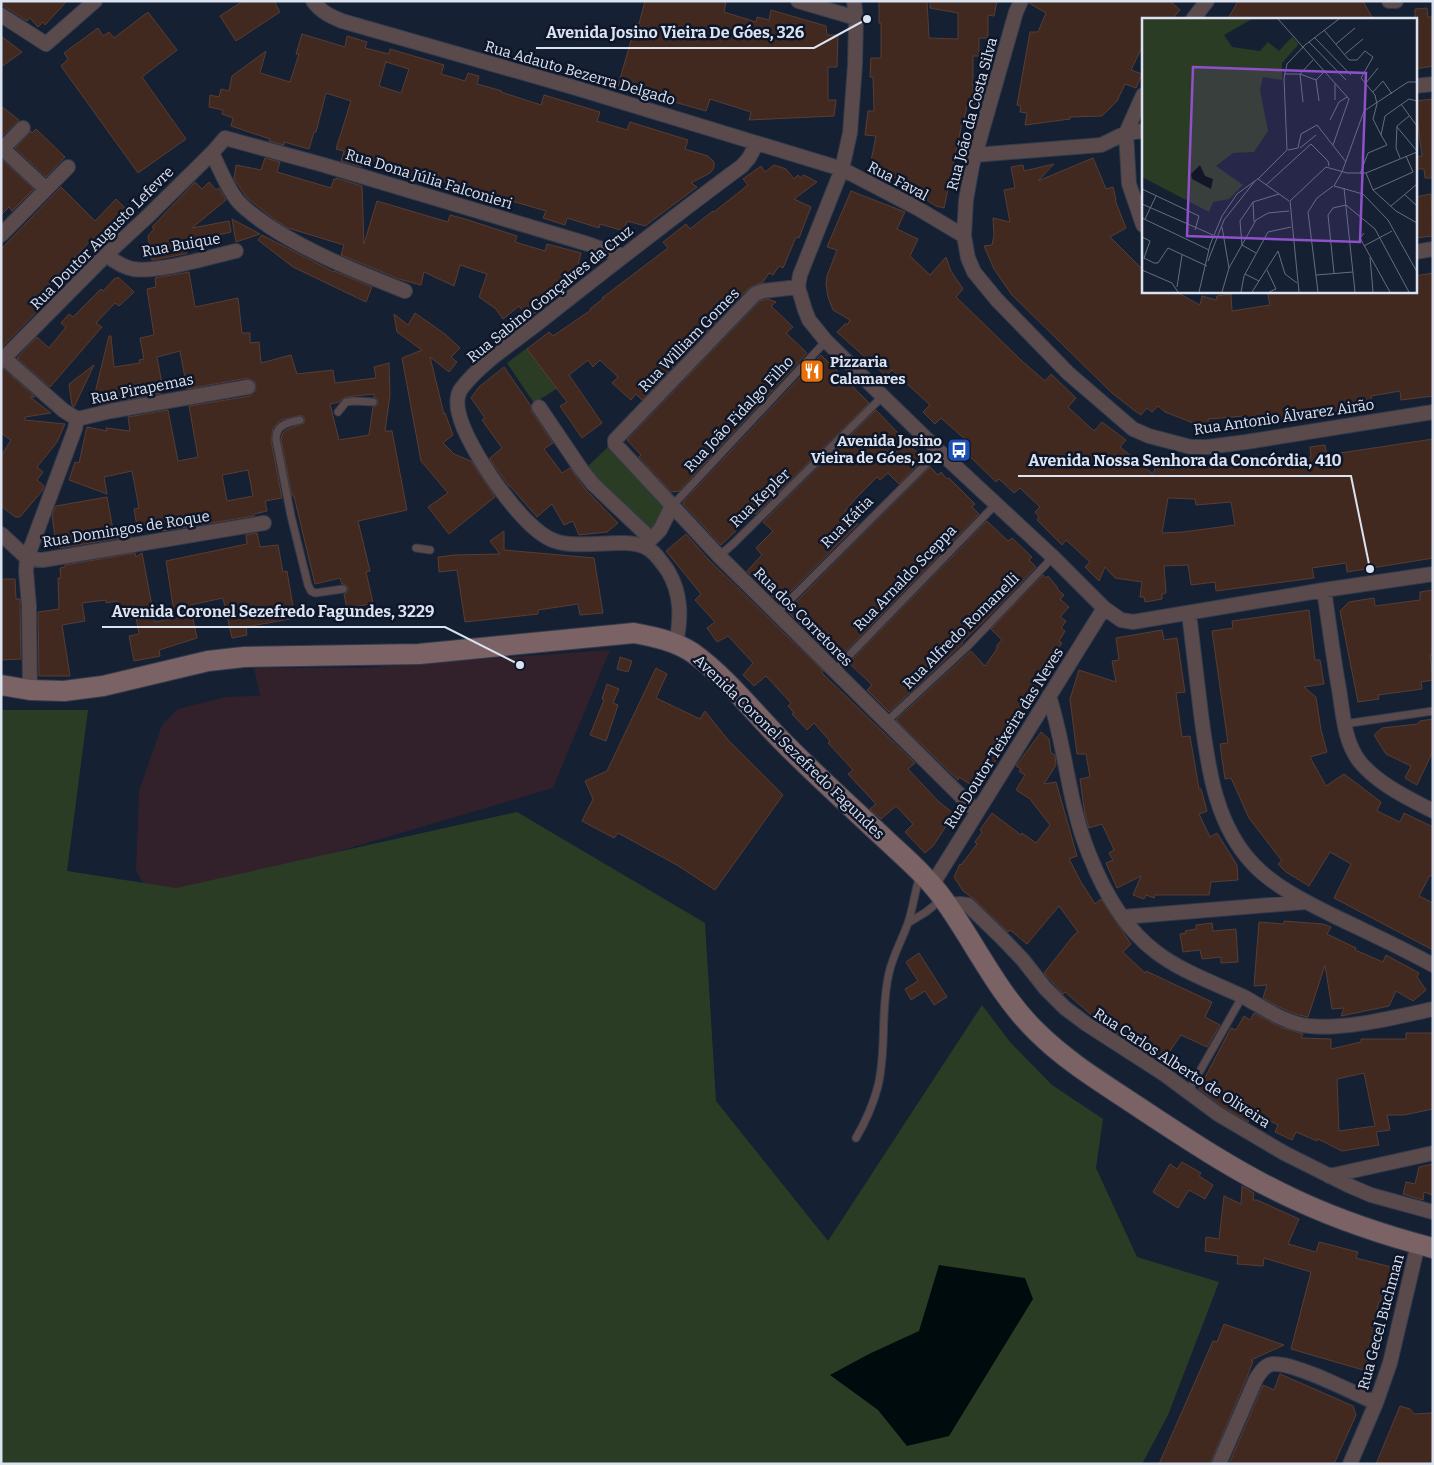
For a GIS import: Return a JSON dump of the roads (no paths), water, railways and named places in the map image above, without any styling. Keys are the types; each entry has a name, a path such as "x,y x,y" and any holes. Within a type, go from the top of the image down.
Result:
{"main road":[{"name":"Avenida Coronel Sezefredo Fagundes","path":"1,685 30,690 64,691 103,686 208,661 244,657 419,654 634,633 656,637 676,644 691,652 711,667 787,746 936,890 1005,994 1034,1030 1065,1058 1207,1152 1296,1201 1425,1246"}],"street":[{"name":"Rua Adauto Bezerra Delgado","path":"313,1 319,9 342,21 498,65 842,169"},
{"path":"798,1 856,18"},
{"path":"854,1 856,18 850,133 842,169 800,274 798,287 809,320 826,341 1104,608 1121,620 1133,622 1433,574"},
{"name":"Rua João da Costa Silva","path":"964,236 966,200 975,155 1016,12 1021,1"},
{"path":"1194,18 1207,1"},
{"path":"1389,1 1396,1"},
{"path":"1,15 46,44 94,2"},
{"path":"1416,86 1433,84"},
{"path":"1142,97 1126,133 1129,184 1142,222"},
{"path":"23,128 2,149 46,189"},
{"path":"975,155 1101,145 1126,133 1142,130"},
{"name":"Rua Doutor Augusto Lefevre","path":"2,360 106,254 148,216 225,138"},
{"name":"Rua Dona Júlia Falconieri","path":"225,138 324,165 623,256"},
{"name":"Rua Sabino Gonçalves da Cruz","path":"648,543 563,543 544,536 535,529 518,510 481,460 467,436 457,406 460,390 494,358 623,256 742,166 757,143"},
{"path":"212,153 238,202 255,216 282,235 340,265 404,291"},
{"path":"1,235 68,167"},
{"name":"Rua Faval","path":"842,169 917,208 964,236"},
{"name":"Rua Antonio Álvarez Airão","path":"964,236 968,258 974,272 997,300 1068,373 1126,423 1149,436 1191,447 1207,447 1433,412"},
{"path":"1416,252 1433,249"},
{"name":"Rua Buique","path":"106,254 115,262 126,267 144,269 174,265 236,251"},
{"name":"Rua William Gomes","path":"615,440 755,294 763,291 798,287"},
{"name":"Rua Pirapemas","path":"2,360 63,410 77,419 111,411 248,387"},
{"path":"539,407 587,476 648,543 673,581 681,610 676,644"},
{"path":"30,690 27,558 75,429 77,419"},
{"name":"Rua dos Corretores","path":"615,440 616,447 719,556 977,812"},
{"path":"648,543 666,520 672,506"},
{"name":"Rua Domingos de Roque","path":"1,534 27,558 43,560 65,558 264,523"},
{"path":"1324,590 1344,724 1350,743 1360,761 1376,777 1433,811"},
{"name":"Rua Doutor Teixeira das Neves","path":"936,890 977,812 1104,608"},
{"path":"1189,613 1213,788 1225,821 1238,844 1254,866 1306,902 1433,965"},
{"path":"1049,696 1056,719 1078,824 1089,854 1106,893 1123,917 1156,952 1181,967 1291,1022 1307,1026 1324,1027 1433,1009"},
{"name":"Rua Carlos Alberto de Oliveira","path":"936,890 960,904 968,906 1023,960 1045,988 1065,1008 1226,1119 1284,1153 1371,1195 1433,1212"},
{"path":"1123,917 1306,902"},
{"path":"1329,1176 1433,1153"},
{"name":"Rua Gecel Buchman","path":"1350,1464 1390,1363 1425,1246"},
{"path":"1218,1464 1256,1379 1262,1369 1271,1364 1299,1369 1376,1402"}],"lane":[{"name":"Rua João Fidalgo Filho","path":"672,506 826,341"},
{"name":"Rua Kepler","path":"719,556 884,396"},
{"path":"338,412 346,402 373,402"},
{"path":"300,420 283,424 276,433 276,439 308,585 315,594 343,589"},
{"name":"Rua Kátia","path":"777,613 939,451"},
{"name":"Rua Arnaldo Sceppa","path":"834,671 996,504"},
{"path":"416,548 430,550"},
{"name":"Rua Alfredo Romanelli","path":"886,722 968,647 1053,557"},
{"path":"1344,724 1433,711"},
{"path":"856,1138 871,1112 878,1085 882,1057 884,1000 889,972 908,923 936,890"},
{"path":"908,923 926,912 936,890"},
{"path":"1188,1092 1242,996"}],"place":[{"name":"Avenida Josino Vieira De Góes, 326","path":"867,19"},
{"name":"Pizzaria Calamares","path":"812,371"},
{"name":"Avenida Josino Vieira de Góes, 102","path":"959,450"},
{"name":"Avenida Nossa Senhora da Concórdia, 410","path":"1370,569"},
{"name":"Avenida Coronel Sezefredo Fagundes, 3229","path":"520,665"}]}
